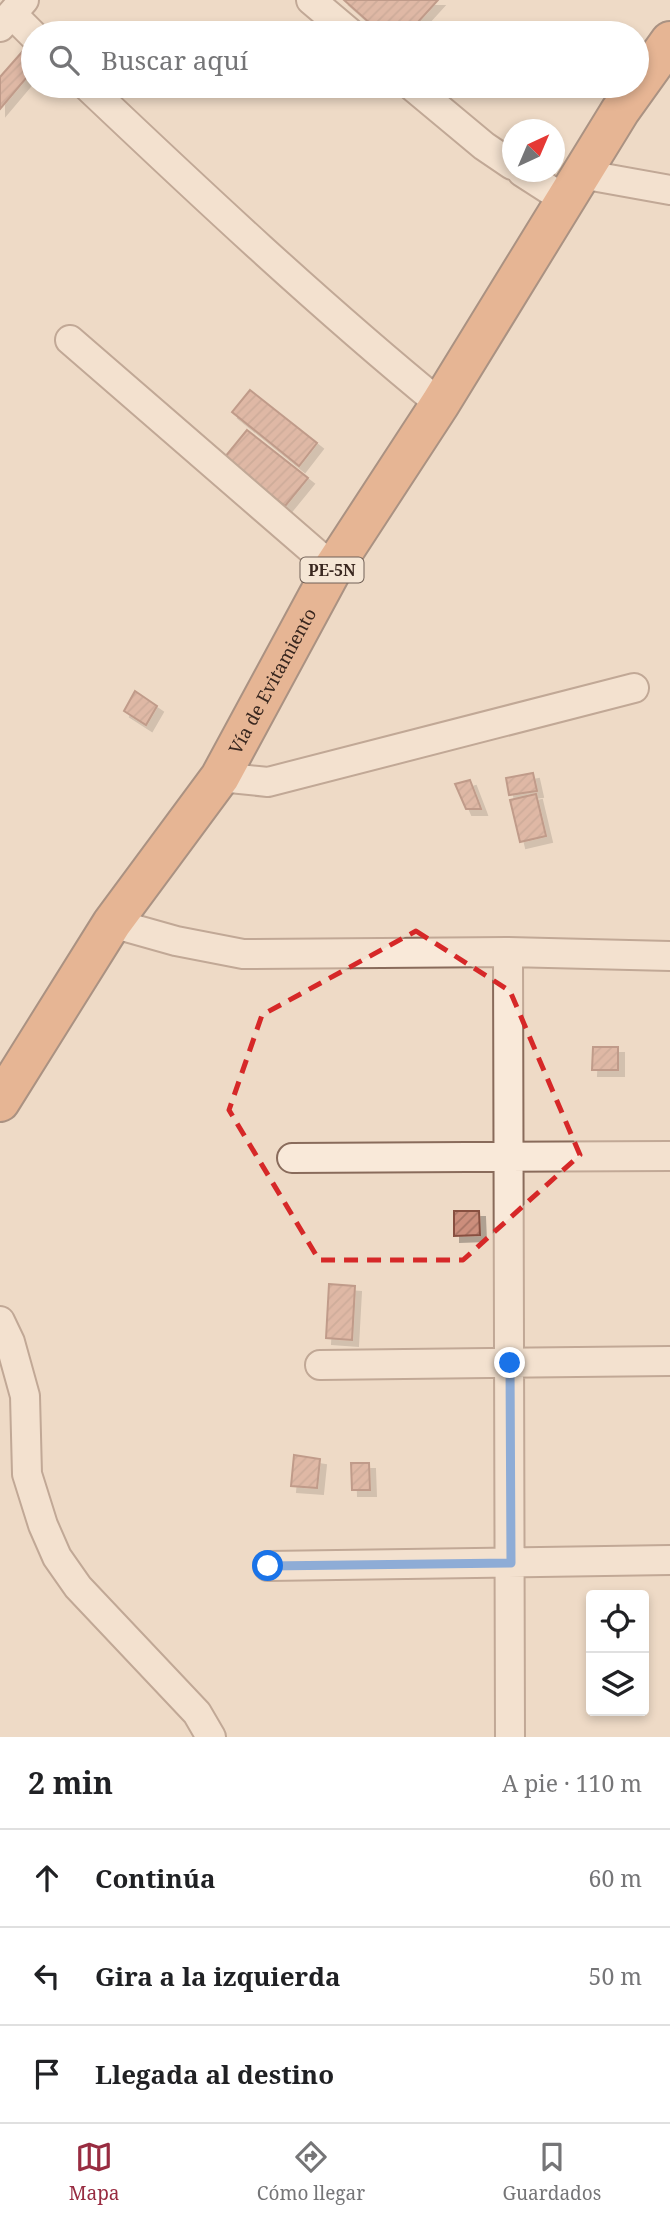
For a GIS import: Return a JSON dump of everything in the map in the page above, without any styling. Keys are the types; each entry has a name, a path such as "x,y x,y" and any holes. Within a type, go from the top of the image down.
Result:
{"highway":[{"name":"Vía de Evitamiento","path":"649,70 670,41"},
{"name":"Vía de Evitamiento","path":"0,1102 112,923 220,776 333,568 440,404 629,98"}],"street":[{"path":"311,0 336,21"},
{"path":"100,98 357,336 440,404"},
{"path":"426,98 502,158"},
{"path":"558,182 573,186 670,190"},
{"path":"70,340 333,568"},
{"path":"220,776 268,782 634,688"},
{"path":"112,923 176,941 243,954 508,952 670,956"},
{"path":"508,952 510,1737"},
{"path":"292,1158 670,1156"},
{"path":"0,1321 10,1342 24,1396 27,1474 57,1558 78,1587 197,1713 211,1737"},
{"path":"320,1365 670,1361"},
{"path":"268,1566 670,1560"}],"highlighted area":[{"path":"416,931 510,991 580,1155 463,1260 319,1260 229,1110 262,1015"}],"building":[{"path":"344,0 438,0 419,21 368,21"},
{"path":"21,53 21,84 0,109 0,77"},
{"path":"250,390 317,443 299,466 232,412"},
{"path":"247,430 308,478 285,506 224,458"},
{"path":"135,691 157,706 146,725 124,711"},
{"path":"533,773 537,791 509,795 506,778"},
{"path":"470,780 481,809 466,809 455,784"},
{"path":"536,794 546,836 520,842 510,800"},
{"path":"593,1047 618,1047 618,1070 592,1070"},
{"path":"454,1211 479,1211 480,1235 454,1236"},
{"path":"329,1284 355,1286 352,1340 326,1338"},
{"path":"294,1455 320,1459 317,1488 291,1486"},
{"path":"351,1463 369,1463 370,1490 352,1490"}],"route":[{"path":"268,1566 511,1563 510,1363"}]}
